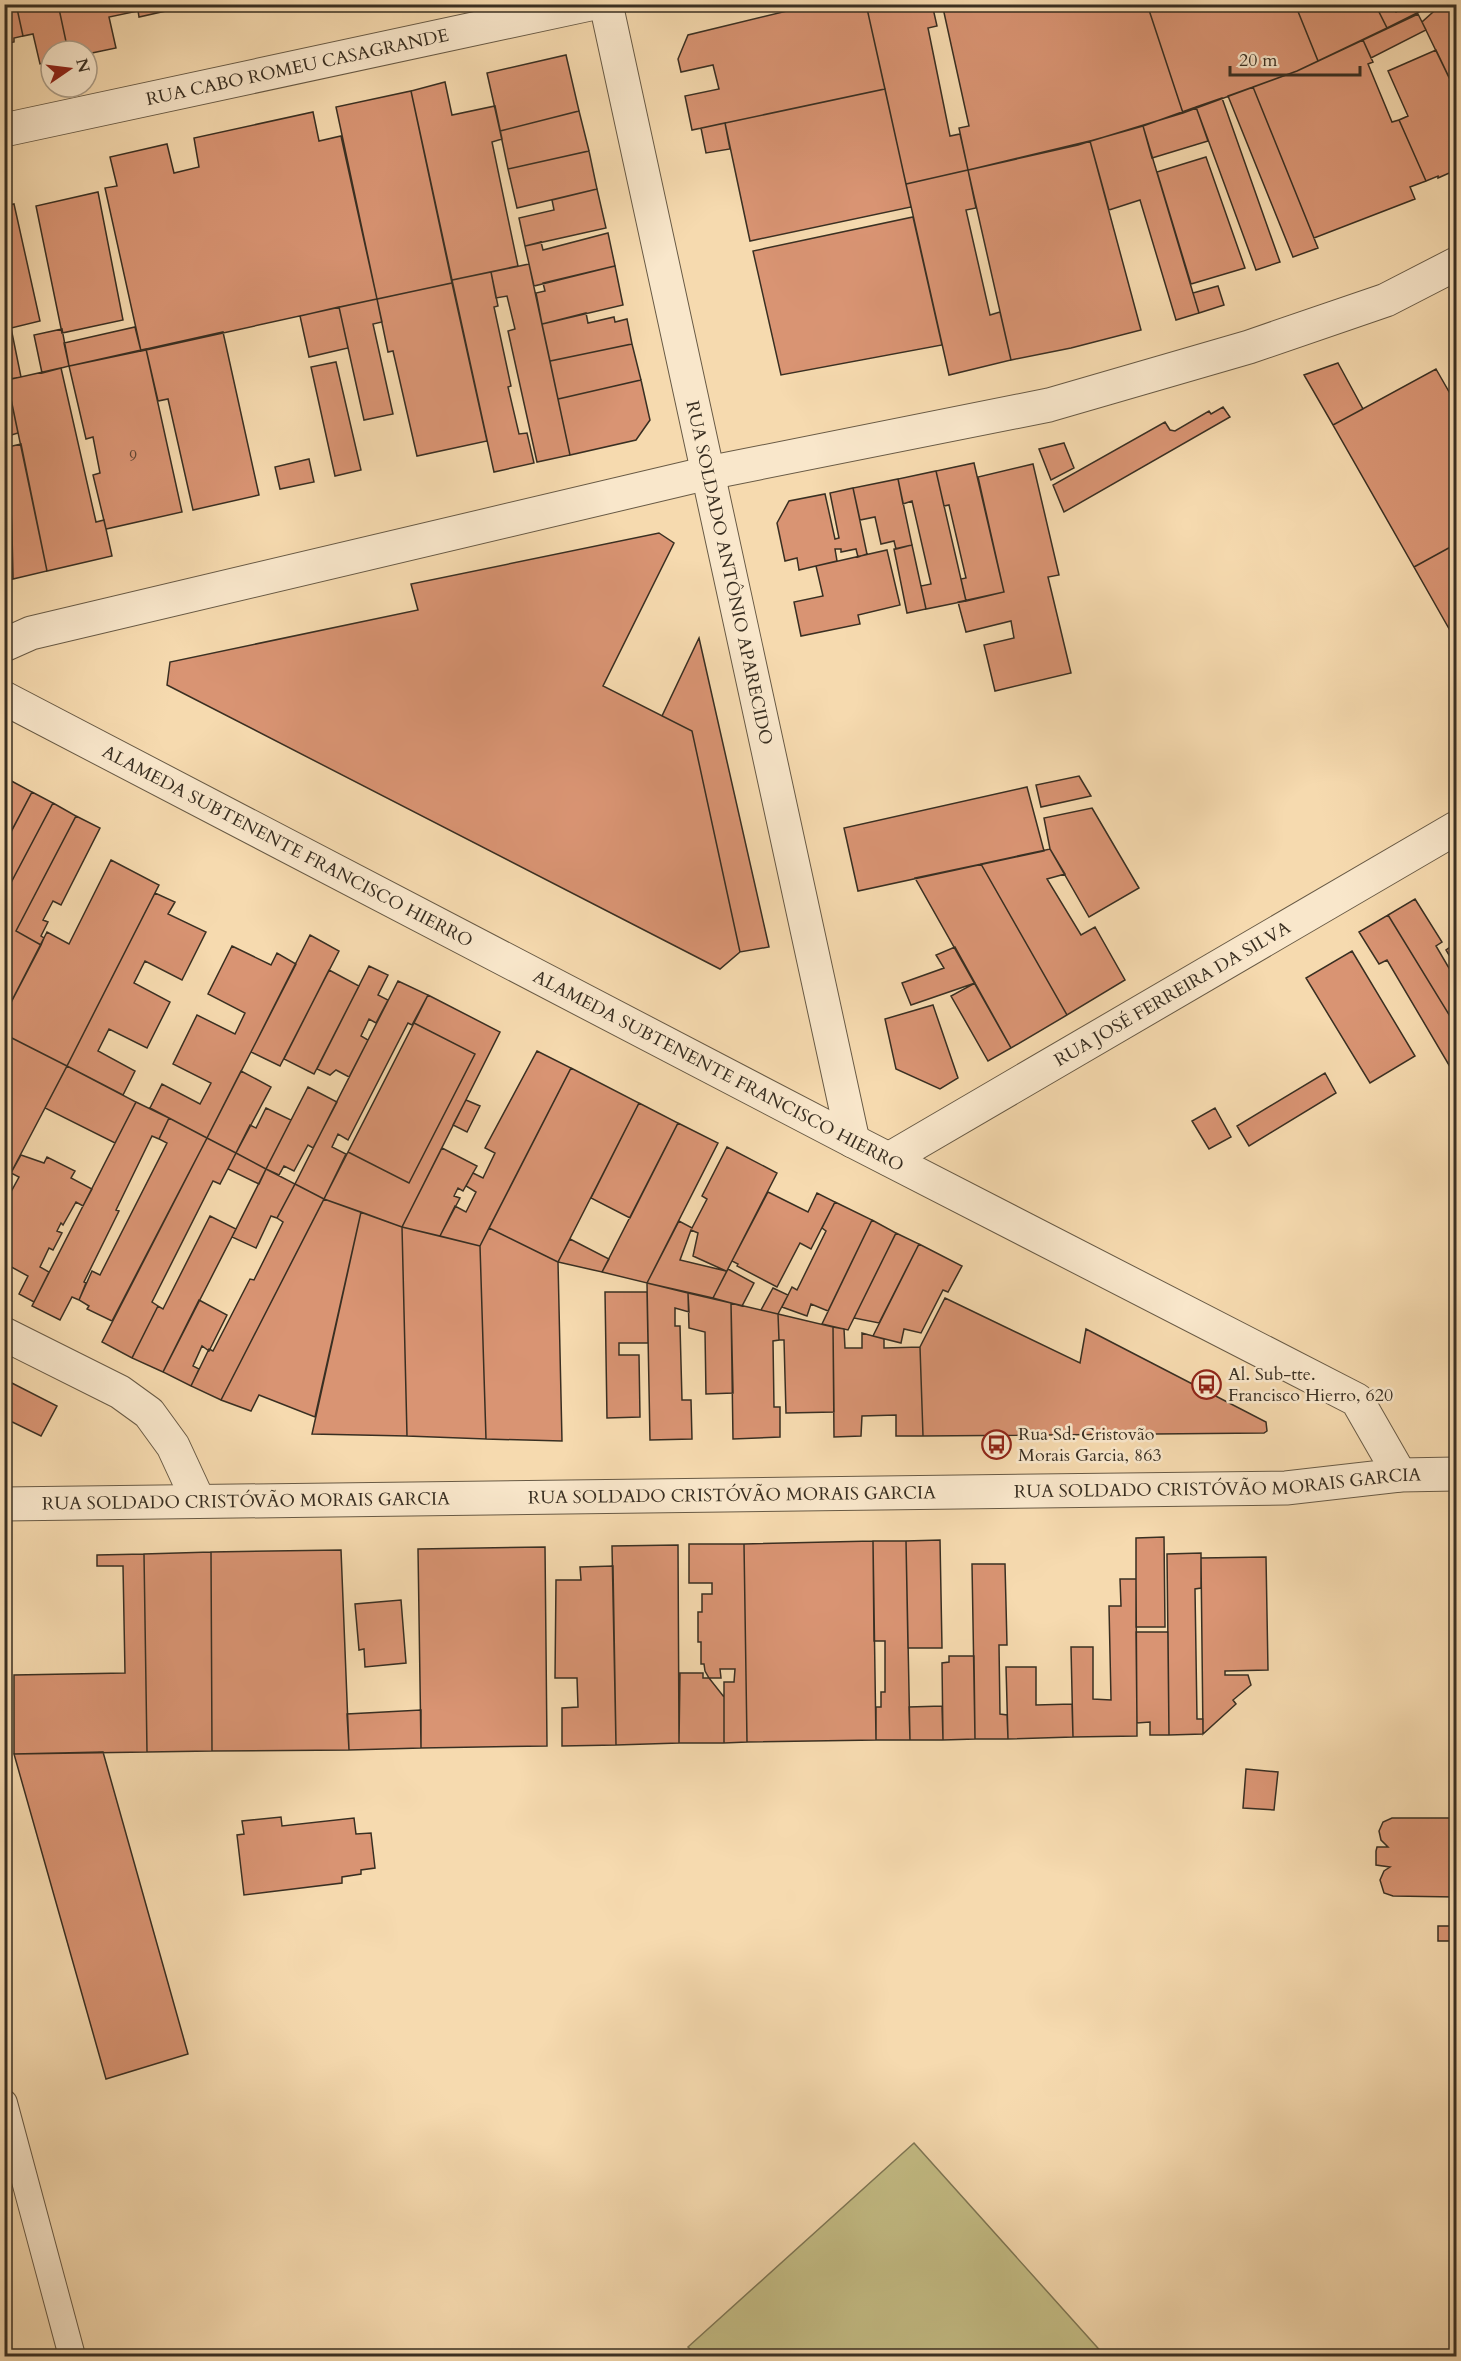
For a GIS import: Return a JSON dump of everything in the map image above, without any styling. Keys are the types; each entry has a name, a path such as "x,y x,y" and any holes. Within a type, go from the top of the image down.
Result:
{"street":[{"name":"RUA CABO ROMEU CASAGRANDE","path":"4,130 590,4"},
{"name":"RUA SOLDADO ANTÔNIO APARECIDO","path":"606,4 853,1141"},
{"path":"4,645 42,630 708,473 1060,401 1250,347 1386,300 1456,264"},
{"name":"ALAMEDA SUBTENENTE FRANCISCO HIERRO","path":"4,698 853,1141 1357,1400 1400,1475"},
{"name":"RUA JOSÉ FERREIRA DA SILVA","path":"889,1159 1456,828"},
{"path":"4,1334 120,1392 149,1413 173,1446 198,1500"},
{"name":"RUA SOLDADO CRISTÓVÃO MORAIS GARCIA","path":"4,1504 1286,1488 1400,1475 1456,1474"}],"lane":[{"path":"4,2103 72,2356"}],"shaded area":[{"path":"914,2143 1105,2356 697,2356 688,2347"}],"building":[{"path":"4,4 16,4 23,36 14,38 14,42 4,44"},
{"path":"16,4 58,4 65,39 39,39 39,60 33,34 23,36"},
{"path":"58,4 137,4 138,11 109,17 116,48 99,52 99,39 65,39"},
{"path":"137,4 197,4 139,17"},
{"path":"816,4 866,4 885,89 692,130 685,96 719,89 713,65 681,72 678,59 688,35"},
{"path":"866,4 932,4 937,26 928,28 950,136 960,134 968,170 906,184"},
{"path":"958,4 1147,4 1183,113 1078,145 968,170 959,128 969,126 943,8"},
{"path":"1147,4 1295,4 1318,61 1183,113"},
{"path":"1295,4 1375,4 1387,28 1318,61"},
{"path":"1375,4 1391,4 1396,12 1409,4 1416,4 1421,11 1387,28"},
{"path":"1442,4 1456,4 1456,92 1422,22"},
{"path":"1418,14 1426,30 1371,58 1363,40"},
{"path":"1363,40 1373,62 1368,64 1392,122 1399,120 1426,181 1410,187 1415,199 1314,238 1253,87 1297,71"},
{"path":"1436,50 1456,92 1456,170 1426,181 1399,120 1408,116 1388,71"},
{"path":"566,55 579,111 500,131 487,73"},
{"path":"445,82 452,115 495,106 502,139 492,142 518,266 452,280 411,91"},
{"path":"1253,87 1318,248 1293,257 1228,96"},
{"path":"885,89 911,207 750,241 725,123"},
{"path":"411,91 452,283 377,299 336,107"},
{"path":"1222,98 1280,262 1256,270 1196,107"},
{"path":"1196,107 1208,141 1152,158 1143,126"},
{"path":"579,111 589,151 508,169 500,131"},
{"path":"313,112 319,141 341,136 377,299 141,351 105,188 117,186 110,157 167,144 174,173 199,167 194,138"},
{"path":"725,123 730,149 706,153 701,128"},
{"path":"1143,126 1199,313 1176,320 1140,200 1109,210 1090,141"},
{"path":"1090,141 1141,330 1011,360 968,170"},
{"path":"589,151 597,189 517,208 508,169"},
{"path":"1206,157 1245,268 1191,284 1157,172"},
{"path":"968,170 976,208 966,210 990,315 1000,312 1011,360 949,375 906,184"},
{"path":"597,189 606,228 525,246 519,218 554,210 552,200"},
{"path":"98,192 123,320 62,333 36,206"},
{"path":"14,204 40,321 11,328 21,377 4,380 4,206"},
{"path":"913,217 942,345 781,375 753,251"},
{"path":"608,233 615,266 534,286 525,246 541,242 543,250"},
{"path":"529,264 570,455 537,462 508,331 515,329 507,296 496,298 491,272"},
{"path":"615,266 623,305 542,324 536,293 545,291 543,283"},
{"path":"491,272 498,306 494,307 511,386 508,387 519,434 527,433 534,463 494,472 452,280"},
{"path":"452,283 487,441 417,456 393,351 388,352 377,299"},
{"path":"1218,286 1224,305 1199,313 1193,293"},
{"path":"377,299 382,322 373,324 393,414 364,420 339,307"},
{"path":"339,307 348,348 309,357 300,316"},
{"path":"586,313 588,323 614,317 615,322 627,319 632,344 550,361 542,324"},
{"path":"135,327 141,351 69,366 64,343"},
{"path":"62,329 69,366 42,373 34,335"},
{"path":"223,332 259,495 193,510 168,399 158,401 146,349"},
{"path":"632,344 641,380 558,399 550,361"},
{"path":"146,349 182,512 106,529 93,475 100,473 93,437 86,439 69,366"},
{"path":"336,362 361,470 335,476 311,367"},
{"path":"1338,363 1363,409 1333,425 1304,375"},
{"path":"61,368 96,522 104,520 112,556 47,571 7,380"},
{"path":"1436,369 1456,404 1456,544 1414,567 1333,425"},
{"path":"4,380 7,380 18,433 8,436 12,533 4,529"},
{"path":"641,380 650,420 636,440 570,455 558,399"},
{"path":"1223,407 1230,417 1064,512 1053,485 1165,422 1170,430 1175,431 1209,411 1211,414"},
{"path":"1064,443 1074,468 1051,480 1039,449"},
{"path":"21,444 47,571 13,579 8,447"},
{"path":"309,459 314,482 280,489 275,467"},
{"path":"974,463 1004,592 966,601 961,579 966,578 949,505 944,506 936,471"},
{"path":"1033,464 1059,575 1048,577 1071,673 995,691 984,645 1014,638 1011,621 966,632 958,602 1004,592 978,477"},
{"path":"936,471 966,601 926,609 921,586 931,584 912,501 903,504 898,479"},
{"path":"898,479 912,545 896,549 894,541 881,544 875,517 860,520 853,488"},
{"path":"853,488 867,554 858,557 856,549 841,552 841,549 835,549 837,561 799,570 797,558 785,561 777,523 789,501 825,494 835,539 839,538 830,493"},
{"path":"4,529 12,533 13,579 4,581"},
{"path":"659,533 674,543 603,686 692,731 740,952 720,969 167,685 170,662 418,610 411,584"},
{"path":"1456,544 1456,641 1414,567"},
{"path":"912,545 926,609 907,613 894,549"},
{"path":"887,550 900,605 858,615 860,624 801,636 794,602 823,596 816,566"},
{"path":"699,638 769,947 740,952 692,731 662,716"},
{"path":"1079,776 1091,796 1041,807 1036,785"},
{"path":"4,777 32,792 10,834 4,831"},
{"path":"1027,787 1044,851 858,891 844,828"},
{"path":"32,792 53,803 4,896 4,845"},
{"path":"53,803 76,816 16,931 41,945 4,1016 4,896"},
{"path":"1092,808 1139,888 1089,917 1050,849 1044,818"},
{"path":"76,816 100,828 61,905 53,901 43,920 48,922 41,936 44,938 41,945 16,931"},
{"path":"1050,849 1065,874 1047,879 1081,935 1095,927 1125,980 1067,1015 981,864"},
{"path":"111,860 159,885 67,1066 4,1034 4,1016 47,932 69,944"},
{"path":"981,864 1067,1015 1011,1048 915,878"},
{"path":"155,893 175,902 168,914 206,932 182,980 145,961 134,983 170,1002 147,1048 109,1029 98,1051 135,1071 123,1095 67,1066"},
{"path":"1415,899 1442,942 1436,946 1456,980 1456,1026 1388,915"},
{"path":"1388,915 1456,1026 1456,1077 1387,960 1379,964 1359,932"},
{"path":"310,935 339,951 280,1066 251,1052"},
{"path":"1456,943 1456,967 1446,950"},
{"path":"232,946 271,965 277,953 296,964 207,1138 150,1108 162,1084 200,1104 211,1083 173,1064 197,1015 235,1034 245,1013 208,994"},
{"path":"955,947 975,983 911,1005 902,983 944,968 936,955"},
{"path":"1352,951 1415,1056 1370,1083 1306,978"},
{"path":"369,966 388,975 378,995 388,1000 376,1023 369,1019 361,1036 368,1040 349,1077 336,1070 330,1075 317,1069"},
{"path":"329,970 359,986 314,1074 284,1059"},
{"path":"398,981 428,995 412,1025 408,1023 348,1140 338,1134 332,1147 346,1154 324,1199 295,1184"},
{"path":"975,983 1011,1048 988,1061 951,996"},
{"path":"428,995 500,1032 402,1227 324,1199 348,1152 409,1183 475,1054 414,1023"},
{"path":"933,1005 958,1078 940,1089 896,1069 885,1019"},
{"path":"414,1023 475,1054 409,1183 348,1152"},
{"path":"4,1034 67,1066 4,1186"},
{"path":"537,1051 571,1068 480,1246 440,1236 455,1206 466,1212 476,1192 466,1186 473,1173 483,1178 495,1153 485,1148"},
{"path":"67,1066 136,1102 115,1143 45,1108"},
{"path":"571,1068 639,1103 558,1262 489,1228"},
{"path":"241,1071 271,1087 236,1153 207,1138"},
{"path":"1325,1073 1336,1093 1249,1146 1237,1126"},
{"path":"308,1087 337,1102 313,1148 308,1145 294,1171 284,1166 279,1175 266,1169"},
{"path":"466,1100 480,1106 467,1132 453,1125"},
{"path":"136,1102 169,1118 159,1139 152,1136 116,1210 119,1211 84,1282 86,1283 79,1300 72,1297 60,1320 32,1306"},
{"path":"639,1103 678,1123 630,1218 591,1198"},
{"path":"266,1108 291,1120 266,1169 236,1153 250,1125 256,1128"},
{"path":"1215,1108 1231,1137 1209,1149 1192,1121"},
{"path":"169,1118 207,1138 112,1321 87,1309 89,1306 79,1300 92,1271 100,1275 167,1143 159,1139"},
{"path":"678,1123 718,1143 647,1283 602,1272"},
{"path":"207,1138 236,1153 220,1184 213,1181 152,1302 158,1306 132,1358 102,1342"},
{"path":"727,1147 777,1173 713,1298 647,1283 679,1221 692,1228 707,1199 702,1196","holes":["691,1230 698,1233 693,1256 726,1271 680,1260"]},
{"path":"442,1148 477,1166 463,1191 458,1188 454,1196 460,1198 440,1236 402,1227"},
{"path":"236,1153 266,1169 259,1184 228,1169"},
{"path":"21,1155 44,1163 47,1157 75,1171 71,1178 92,1189 83,1206 76,1202 63,1225 61,1223 57,1231 62,1233 53,1250 49,1248 40,1267 49,1272 34,1302 19,1294 28,1276 4,1263 4,1200 6,1201 19,1177 11,1173"},
{"path":"266,1169 295,1184 277,1218 271,1216 256,1248 232,1237"},
{"path":"295,1184 324,1199 221,1400 191,1386 209,1349 213,1351 250,1279 254,1280 283,1222 277,1218"},
{"path":"768,1192 808,1212 817,1193 835,1202 811,1249 800,1243 777,1287 737,1266 738,1264 732,1261"},
{"path":"324,1199 361,1212 315,1417 259,1395 251,1411 221,1400"},
{"path":"835,1202 872,1220 828,1311 811,1304 807,1316 782,1307 792,1287 797,1290 826,1231 822,1228"},
{"path":"361,1212 402,1227 407,1436 312,1434"},
{"path":"210,1216 236,1229 163,1372 132,1358 158,1306 163,1309"},
{"path":"872,1220 896,1233 848,1330 822,1324"},
{"path":"402,1227 480,1246 486,1439 407,1436"},
{"path":"489,1228 558,1262 562,1441 486,1439 480,1246"},
{"path":"896,1233 919,1244 879,1323 854,1318"},
{"path":"570,1239 609,1259 602,1272 558,1262"},
{"path":"919,1244 962,1266 948,1292 943,1290 921,1333 904,1329 901,1343 873,1336"},
{"path":"728,1269 754,1283 742,1306 713,1298"},
{"path":"647,1283 688,1293 689,1312 675,1308 675,1326 680,1326 682,1400 691,1400 692,1439 650,1440"},
{"path":"773,1288 788,1295 778,1314 761,1310"},
{"path":"605,1292 647,1292 648,1343 619,1343 619,1355 639,1355 640,1417 607,1418"},
{"path":"688,1293 731,1303 733,1393 706,1394 705,1332 689,1328"},
{"path":"945,1298 1080,1363 1086,1329 1266,1422 1267,1431 1264,1433 923,1436 920,1347"},
{"path":"199,1300 227,1315 209,1351 202,1346 193,1366 199,1369 191,1386 163,1372"},
{"path":"731,1303 778,1314 779,1340 773,1341 774,1407 780,1407 780,1437 733,1439"},
{"path":"778,1314 833,1327 834,1412 786,1413 784,1340 779,1340"},
{"path":"833,1327 844,1329 845,1348 862,1348 862,1333 884,1339 884,1348 920,1347 923,1436 896,1436 896,1415 862,1416 861,1436 834,1437"},
{"path":"4,1379 57,1406 41,1436 4,1418"},
{"path":"1164,1537 1165,1627 1136,1627 1136,1538"},
{"path":"940,1540 942,1648 908,1648 906,1541"},
{"path":"873,1541 906,1541 910,1740 876,1740 876,1707 881,1707 881,1692 885,1692 885,1641 874,1641"},
{"path":"873,1541 876,1740 747,1742 744,1544"},
{"path":"689,1544 744,1544 747,1742 724,1743 724,1682 734,1682 735,1669 720,1669 721,1678 709,1678 704,1664 701,1664 698,1612 702,1612 702,1594 712,1594 712,1583 689,1583"},
{"path":"678,1545 679,1743 616,1745 612,1546"},
{"path":"545,1547 547,1746 421,1748 418,1549"},
{"path":"341,1550 349,1750 212,1751 211,1552"},
{"path":"211,1552 212,1751 147,1752 144,1554"},
{"path":"1201,1553 1201,1588 1195,1589 1197,1719 1203,1719 1203,1734 1169,1735 1167,1554"},
{"path":"144,1554 147,1752 14,1754 14,1675 125,1673 123,1566 97,1566 97,1555"},
{"path":"1266,1557 1268,1670 1225,1671 1225,1675 1248,1675 1251,1685 1233,1700 1236,1704 1203,1734 1201,1558"},
{"path":"972,1564 1005,1564 1007,1645 999,1645 1000,1714 1007,1715 1008,1739 975,1739"},
{"path":"613,1566 616,1745 562,1746 562,1708 578,1707 577,1678 555,1678 556,1580 581,1580 580,1567"},
{"path":"1120,1579 1136,1579 1137,1736 1073,1737 1071,1647 1093,1647 1093,1699 1111,1700 1109,1606 1121,1606"},
{"path":"401,1600 406,1663 365,1667 364,1649 359,1650 355,1604"},
{"path":"1136,1632 1168,1632 1169,1735 1150,1735 1150,1722 1137,1723"},
{"path":"949,1656 974,1656 975,1739 943,1740 942,1663 949,1662"},
{"path":"1006,1667 1036,1667 1036,1705 1072,1704 1073,1737 1008,1739"},
{"path":"680,1673 703,1673 703,1678 709,1678 724,1697 724,1743 679,1743"},
{"path":"942,1706 943,1740 910,1740 909,1707"},
{"path":"421,1710 421,1748 349,1750 347,1714"},
{"path":"103,1752 188,2054 106,2079 14,1754"},
{"path":"1246,1769 1278,1772 1274,1810 1243,1808"},
{"path":"281,1817 282,1826 354,1818 356,1834 371,1833 375,1868 361,1870 361,1874 342,1877 342,1883 244,1895 237,1835 244,1834 242,1821"},
{"path":"1392,1818 1456,1818 1456,1897 1393,1896 1384,1893 1380,1880 1384,1871 1390,1867 1376,1865 1376,1851 1377,1847 1388,1847 1381,1840 1379,1831 1383,1822"},
{"path":"1438,1926 1456,1926 1456,1941 1438,1941"}],"place":[{"name":"Al. Sub-tte. Francisco Hierro, 620","path":"1207,1384"},
{"name":"Rua Sd. Cristovão Morais Garcia, 863","path":"997,1444"}]}
